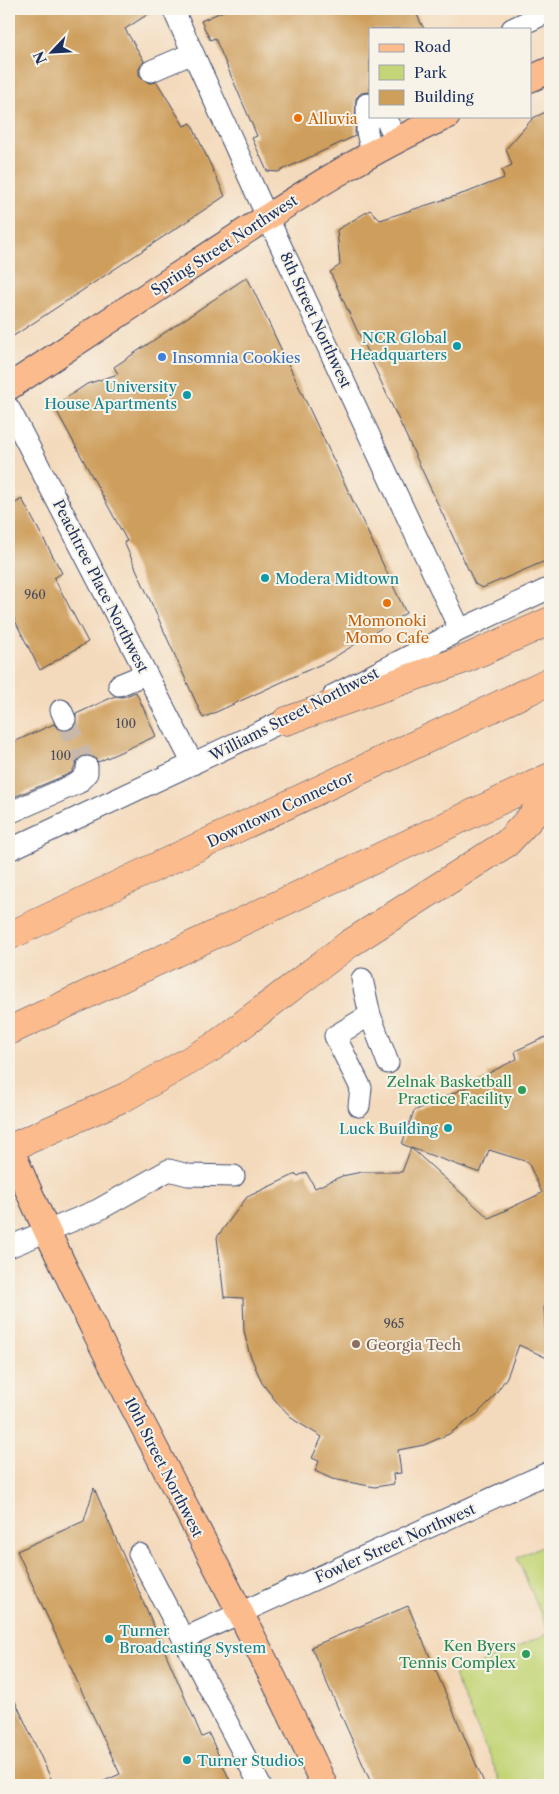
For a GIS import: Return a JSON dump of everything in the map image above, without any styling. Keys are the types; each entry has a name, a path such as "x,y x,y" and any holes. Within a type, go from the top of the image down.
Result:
{"highway":[{"path":"286,722 465,659 550,621"},
{"name":"Downtown Connector","path":"9,936 550,681"},
{"path":"9,1030 550,777"},
{"path":"9,1147 127,1096 213,1047 350,944 507,843 550,797"}],"main road":[{"path":"532,78 550,70"},
{"name":"Spring Street Northwest","path":"9,386 338,171 442,118"},
{"name":"10th Street Northwest","path":"9,1147 46,1230 125,1392 240,1613 324,1785"}],"street":[{"name":"8th Street Northwest","path":"173,9 267,216 460,630"},
{"path":"514,28 550,11"},
{"path":"151,71 193,53"},
{"path":"372,153 367,132 373,118"},
{"path":"382,118 397,140"},
{"name":"Peachtree Place Northwest","path":"9,408 193,764"},
{"name":"Williams Street Northwest","path":"9,850 286,722 369,676 460,630 550,588"},
{"path":"118,685 146,674"},
{"path":"9,813 78,783 87,774 87,767"},
{"path":"362,979 370,1015 388,1063"},
{"path":"358,1106 361,1088 335,1036 370,1015"},
{"path":"9,1247 98,1210 169,1170 188,1175 234,1176"},
{"name":"Fowler Street Northwest","path":"183,1638 550,1472"},
{"path":"139,1554 260,1785"}],"green space":[{"name":"Ken Byers Tennis Complex","path":"550,1542 550,1785 502,1785 454,1675 549,1633 517,1558"}],"building":[{"path":"9,9 156,9 125,29 144,61 139,69 139,75 149,83 157,82 184,126 191,123 225,196 9,339"},
{"path":"228,9 414,9 424,28 369,28 369,92 361,93 356,98 355,136 278,172 267,171 252,138 257,136 215,38 210,40 201,21"},
{"name":"NCR Global Headquarters","path":"550,110 550,559 482,588 475,584 330,272 340,265 337,230 370,210 380,220 468,192 504,178 502,170 512,165 506,149 533,118"},
{"path":"247,277 406,613 328,661 203,718 124,542 127,541 54,406 87,384 118,374 114,367"},
{"path":"22,499 62,573 54,578 88,642 40,670 9,609 9,507"},
{"path":"136,692 156,736 98,762 93,756 81,756 71,773 9,799 9,744 54,724 58,729 70,731 75,726 76,714 115,696 123,697"},
{"path":"550,1035 550,1303 544,1306 547,1358 519,1345 507,1377 492,1399 477,1414 449,1434 424,1445 398,1450 401,1473 393,1474 394,1484 375,1487 332,1479 315,1471 319,1461 312,1458 322,1437 294,1420 262,1383 249,1352 244,1331 243,1298 224,1297 217,1237 247,1197 296,1174 298,1176 306,1172 315,1188 342,1176 362,1172 402,1172 411,1148 402,1144 414,1111 489,1077 487,1074 517,1059 515,1051","holes":["411,1148 480,1173 489,1150 528,1162 542,1193 489,1218"]},
{"name":"Turner Broadcasting System","path":"94,1488 202,1737 209,1734 232,1785 95,1785 120,1774 17,1551 84,1521"},
{"name":"Ken Byers Tennis Complex","path":"408,1606 485,1785 372,1785 311,1647"},
{"path":"9,1688 54,1785 9,1785"}],"tunnel":[{"path":"65,719 87,767"}],"place":[{"name":"Alluvia","path":"298,118"},
{"name":"NCR Global Headquarters","path":"457,346"},
{"name":"Insomnia Cookies","path":"162,357"},
{"name":"University House Apartments","path":"187,395"},
{"name":"Modera Midtown","path":"265,578"},
{"name":"Momonoki Momo Cafe","path":"387,603"},
{"name":"Zelnak Basketball Practice Facility","path":"522,1090"},
{"name":"Luck Building","path":"448,1128"},
{"name":"Georgia Tech","path":"356,1344"},
{"name":"Turner Broadcasting System","path":"109,1639"},
{"name":"Ken Byers Tennis Complex","path":"526,1654"},
{"name":"Turner Studios","path":"187,1760"}]}
